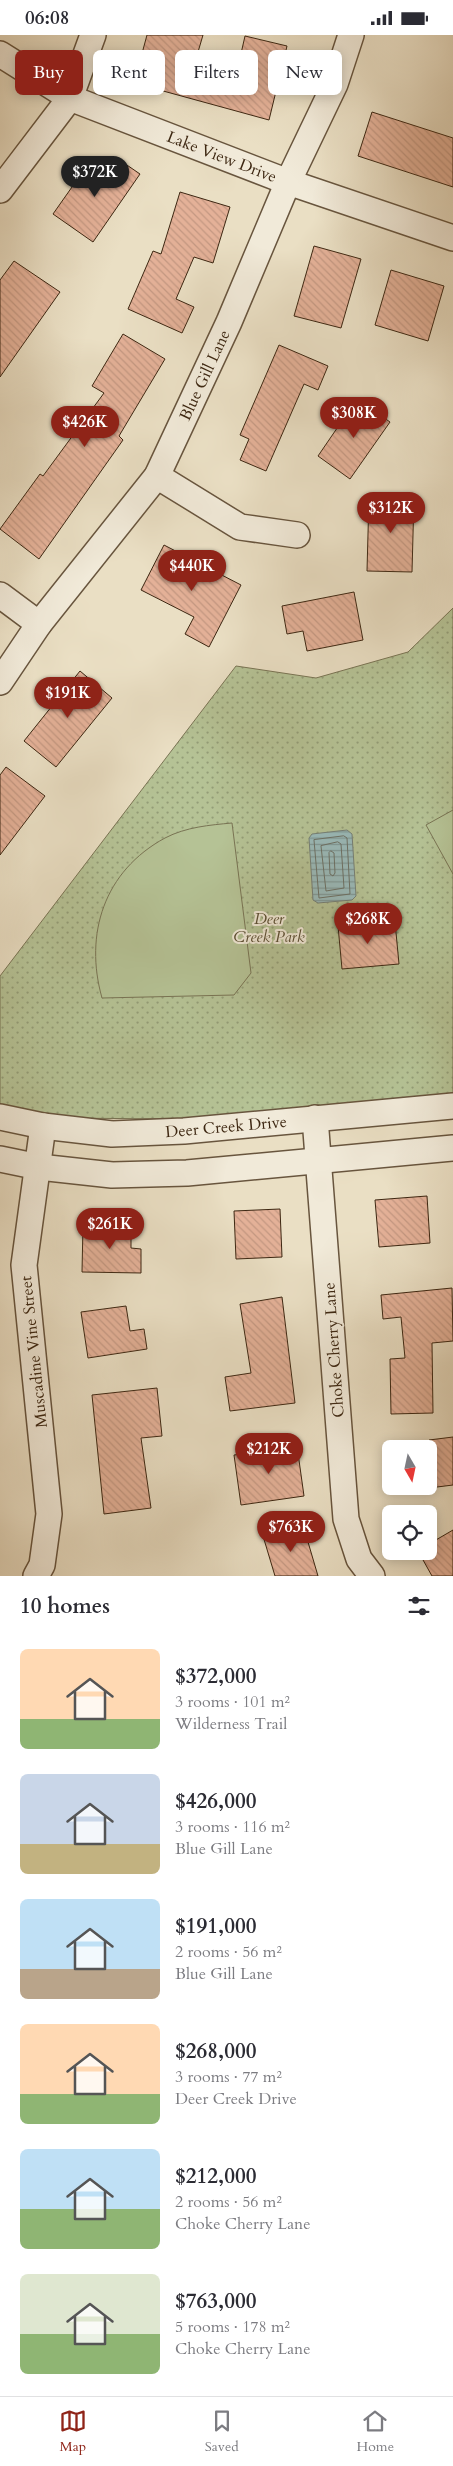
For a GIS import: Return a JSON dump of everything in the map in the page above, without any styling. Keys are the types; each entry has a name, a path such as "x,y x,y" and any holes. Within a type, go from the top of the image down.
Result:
{"street":[{"path":"0,190 70,98 93,35"},
{"name":"Blue Gill Lane","path":"0,682 39,624 157,476 228,322 288,182 336,84 351,35"},
{"name":"Lake View Drive","path":"0,54 70,98 288,182 453,238"},
{"path":"157,476 240,527 297,535"},
{"path":"0,595 39,624"},
{"name":"Deer Creek Drive","path":"0,1117 43,1126 112,1134 184,1131 453,1106"},
{"name":"Choke Cherry Lane","path":"315,1118 346,1519 360,1559 372,1576"},
{"name":"Muscadine Vine Street","path":"36,1576 42,1565 49,1514 24,1265 39,1167 43,1126"},
{"path":"0,1159 39,1167 112,1175 187,1173 453,1148"}],"green space":[{"name":"Deer Creek Park","path":"453,608 453,1095 182,1119 52,1118 0,1104 0,976 236,666 316,678 408,652"},
{"path":"453,810 453,874 426,825"},
{"path":"232,823 251,973 234,995 102,998 97,974 98,928 104,906 114,886 127,868 144,852 173,834 198,827"}],"water":[{"path":"347,830 352,834 356,896 352,900 318,903 313,900 309,838 312,834"}],"building":[{"path":"147,35 203,35 199,50 175,50 175,94 165,91 165,50 143,50"},
{"path":"245,36 287,46 286,50 268,50 268,95 275,95 269,120 178,95 258,95 258,50 242,50"},
{"path":"372,112 453,138 453,187 358,156"},
{"path":"91,160 112,174 121,161 140,174 93,242 53,214"},
{"path":"180,192 230,207 213,263 194,257 176,299 194,307 182,333 128,309 153,251 161,254"},
{"path":"314,246 361,259 341,328 294,316"},
{"path":"14,261 60,292 0,377 0,280"},
{"path":"391,270 444,286 428,341 375,325"},
{"path":"123,334 165,359 119,436 123,440 39,559 0,529 40,474 43,476 104,393 92,386"},
{"path":"279,345 328,366 318,390 304,384 266,471 240,460 249,439 240,435"},
{"path":"357,399 390,422 350,479 318,456"},
{"path":"369,497 414,498 412,572 367,571"},
{"path":"164,545 241,585 209,647 185,634 194,617 141,590"},
{"path":"354,592 363,640 307,651 303,631 287,634 282,606"},
{"path":"80,671 112,698 56,767 24,741"},
{"path":"6,767 45,796 0,855 0,775"},
{"path":"395,922 399,964 342,969 338,926"},
{"path":"427,1196 430,1243 379,1247 375,1200"},
{"path":"280,1209 282,1257 236,1259 234,1211"},
{"path":"83,1225 131,1226 131,1248 141,1249 141,1273 82,1272"},
{"path":"452,1288 453,1341 432,1343 433,1413 391,1414 390,1359 405,1358 401,1317 383,1319 381,1295"},
{"path":"282,1297 295,1403 230,1411 225,1377 251,1373 240,1304"},
{"path":"126,1306 130,1331 144,1329 147,1349 88,1358 81,1312"},
{"path":"157,1388 162,1436 141,1438 151,1508 104,1514 92,1395"},
{"path":"453,1437 453,1485 438,1487 438,1440 429,1440"},
{"path":"297,1446 304,1496 241,1505 234,1455"},
{"path":"303,1525 318,1576 275,1576 263,1536"},
{"path":"453,1530 453,1576 432,1576 423,1560 437,1560 437,1539"}]}
